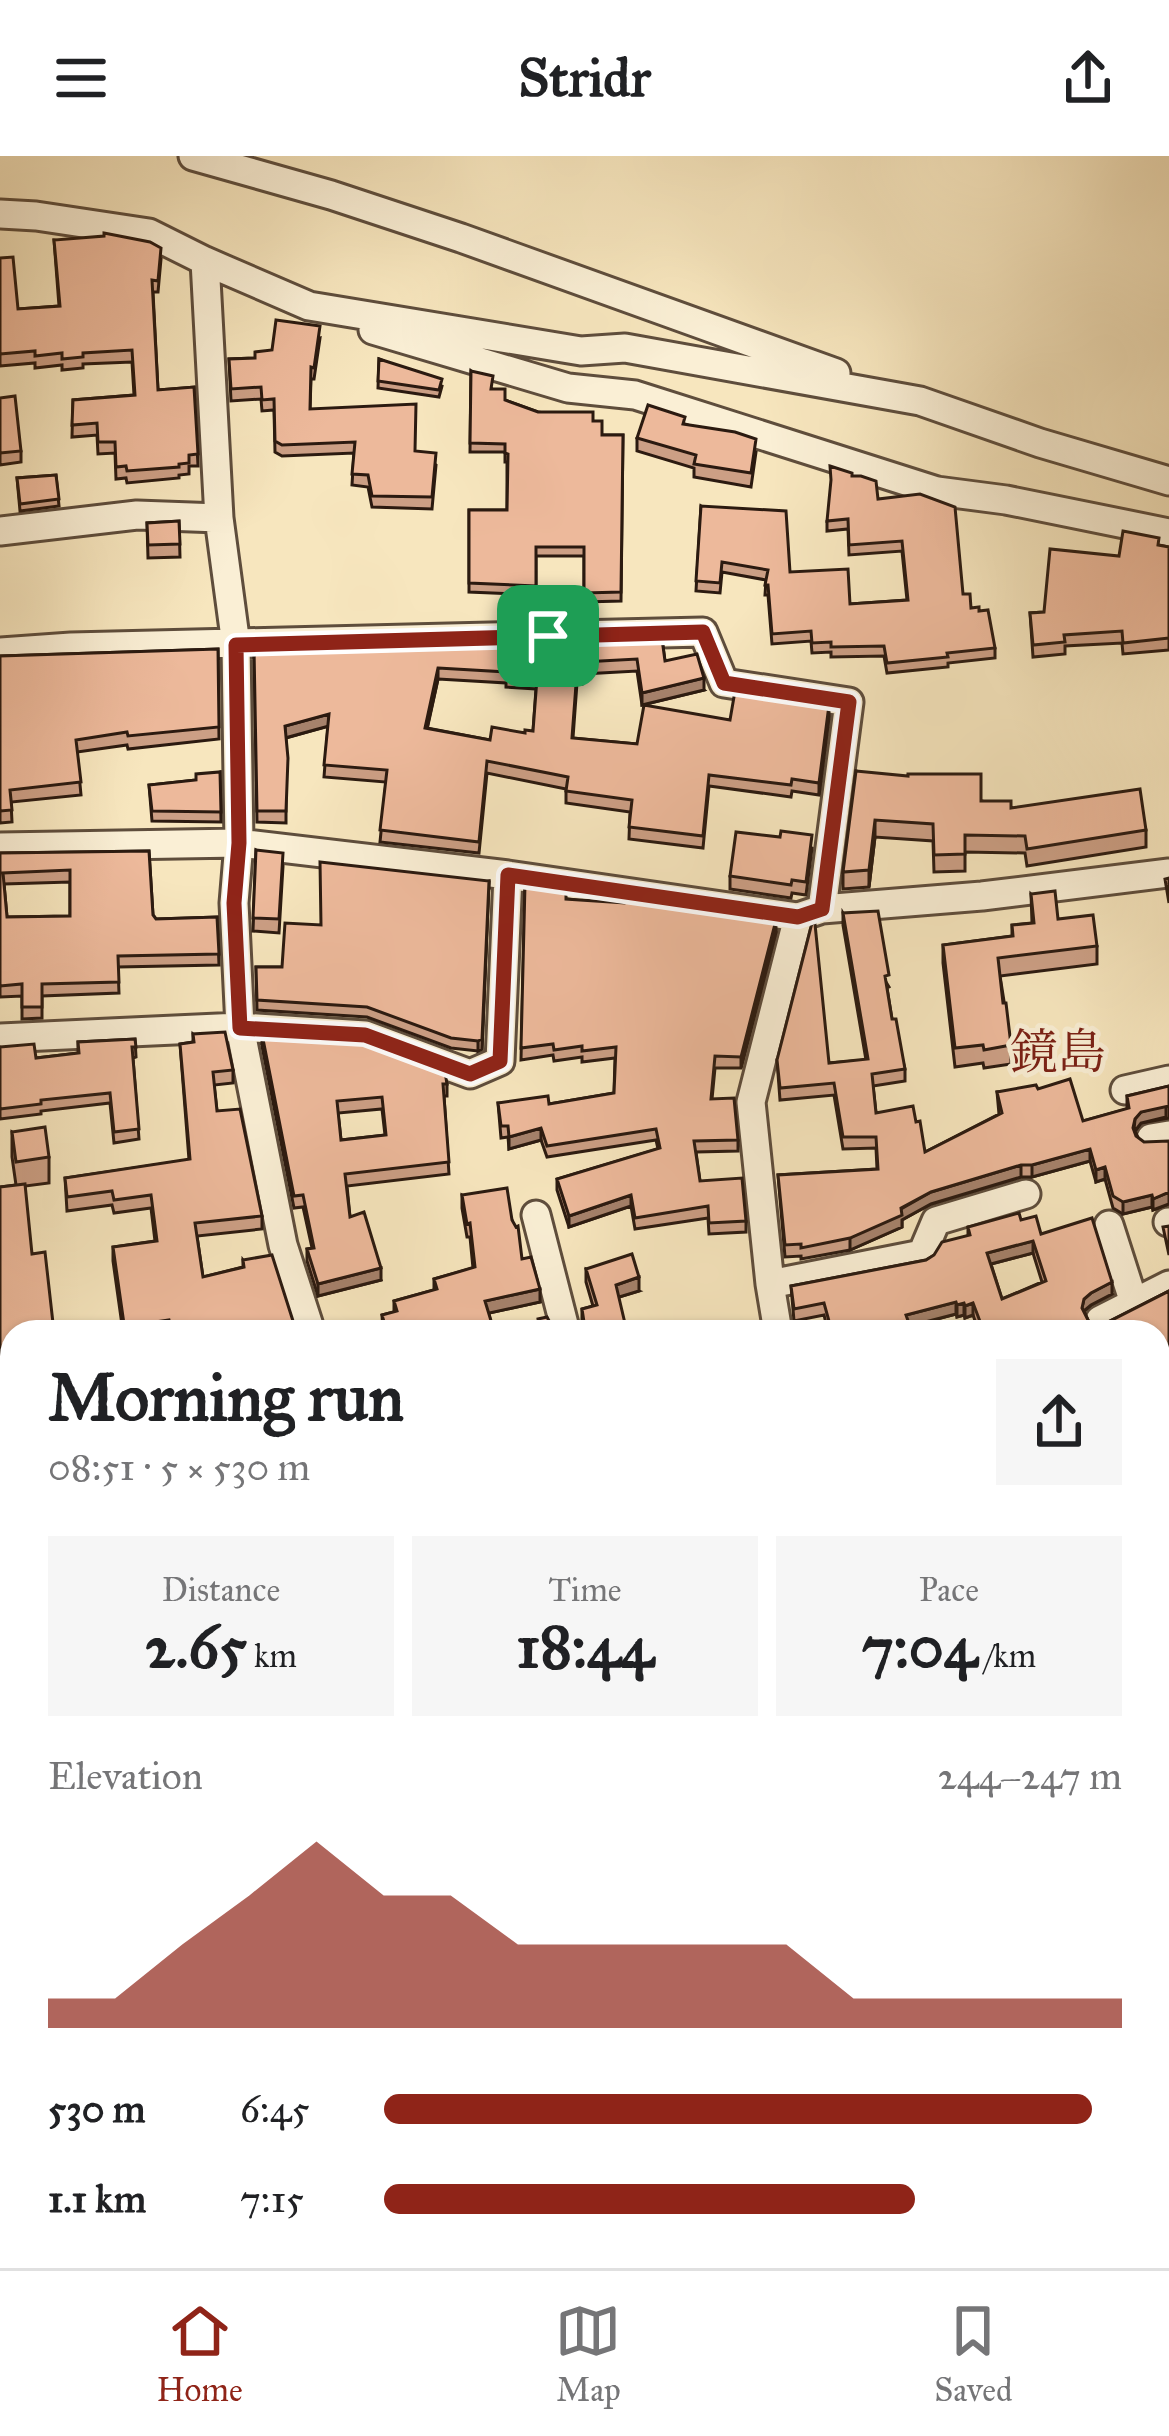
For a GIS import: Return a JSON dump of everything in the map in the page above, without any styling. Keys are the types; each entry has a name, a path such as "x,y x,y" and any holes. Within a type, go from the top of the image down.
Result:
{"street":[{"path":"193,156 331,194 896,395 1169,481"},
{"path":"0,214 149,233 309,306 581,351 625,348 896,395"},
{"path":"205,261 219,518 236,645 239,843 234,903 240,1028 283,1245 306,1320"},
{"path":"347,312 377,332 568,388 635,395 937,491 1169,533"},
{"path":"0,531 137,515 219,518"},
{"path":"0,652 703,632 724,683 849,702 810,913 752,1102 776,1320"},
{"path":"0,847 239,843 810,913 1169,874"},
{"path":"0,1038 240,1028 365,1035 470,1074 500,1061 508,875"},
{"path":"1124,1090 1169,1081"},
{"path":"770,1283 922,1254 936,1221 1026,1194"},
{"path":"536,1215 563,1320"},
{"path":"1109,1225 1134,1303"},
{"path":"1100,1320 1169,1285"}],"building":[{"path":"104,233 161,248 158,281 152,280 158,390 194,387 198,454 189,455 189,463 179,467 127,471 126,466 116,467 115,442 98,442 97,423 72,425 73,400 135,395 132,350 62,359 62,353 0,354 0,258 13,257 18,309 60,306 54,240"},
{"path":"276,320 320,326 311,367 310,409 416,404 415,451 436,453 432,497 372,496 368,475 352,474 355,442 282,445 275,441 274,399 262,400 261,387 231,389 229,359 255,358 255,352 272,350"},
{"path":"379,359 442,379 439,390 378,381"},
{"path":"471,371 493,376 491,389 505,389 505,400 538,412 593,412 593,421 602,421 602,435 623,435 621,592 584,593 584,547 536,547 536,586 469,583 469,510 507,510 508,454 505,444 470,443"},
{"path":"15,396 21,451 0,453 0,398"},
{"path":"648,405 685,417 683,424 756,439 751,473 694,464 696,455 637,438"},
{"path":"830,466 876,481 878,499 920,494 955,507 963,594 970,594 971,608 988,610 995,648 887,663 884,646 831,647 831,642 812,643 811,631 772,634 765,585 768,570 722,562 720,583 696,581 701,506 786,511 790,572 848,569 850,604 908,600 902,541 849,545 848,519 827,521"},
{"path":"56,475 59,499 20,504 17,478"},
{"path":"179,521 180,544 148,545 147,523"},
{"path":"1123,531 1159,538 1158,545 1169,547 1169,638 1123,643 1122,631 1064,635 1065,642 1033,645 1030,613 1044,612 1050,549 1119,556"},
{"path":"662,639 665,661 697,654 704,678 642,693 637,659 583,662 582,672 577,671 572,738 637,744 644,705 730,720 735,691 829,705 819,783 792,779 791,785 709,775 703,836 629,827 632,800 566,791 568,777 487,761 479,842 380,830 387,770 324,765 329,714 285,726 286,811 257,811 254,649","holes":["438,668 537,678 533,731 492,727 490,740 425,728"]},
{"path":"218,649 219,727 76,740 81,782 10,790 12,810 0,811 0,656"},
{"path":"856,771 908,776 981,774 981,801 1011,801 1011,808 1140,789 1146,830 1027,849 1025,836 965,835 965,854 934,855 933,824 875,820 869,870 843,872"},
{"path":"220,772 221,812 152,811 149,785"},
{"path":"781,831 812,835 806,882 792,880 791,885 730,876 736,832 780,837"},
{"path":"256,850 283,853 279,919 253,918"},
{"path":"149,851 153,915 156,919 217,917 219,954 118,956 119,982 42,984 42,1007 22,1007 22,984 0,986 0,853","holes":["70,870 70,916 7,917 3,873"]},
{"path":"320,862 489,881 482,1039 451,1038 367,1007 257,1000 256,967 282,967 285,923 321,925"},
{"path":"525,884 566,890 566,899 624,903 624,899 776,920 741,1057 715,1056 711,1099 734,1098 738,1140 694,1141 700,1181 742,1178 746,1221 709,1223 708,1206 635,1218 631,1195 569,1216 557,1179 660,1148 656,1129 547,1146 541,1128 509,1137 508,1126 501,1126 498,1103 548,1096 549,1104 614,1093 616,1047 554,1050 553,1044 521,1048"},
{"path":"1055,891 1058,919 1093,915 1097,946 998,958 1011,1045 955,1048 943,945 1013,936 1012,925 1034,923 1031,894"},
{"path":"878,911 892,1019 896,1019 905,1069 872,1074 876,1113 913,1106 925,1152 1002,1113 997,1092 1036,1085 1038,1089 1070,1079 1083,1121 1129,1108 1127,1096 1169,1086 1169,1106 1141,1112 1133,1128 1144,1142 1169,1141 1169,1192 1123,1202 1113,1196 1105,1167 1096,1170 1090,1149 931,1192 901,1208 902,1215 850,1238 801,1248 801,1244 785,1245 778,1175 878,1169 876,1137 843,1137 834,1083 780,1088 777,1060 812,923 829,1063 868,1059 843,913"},
{"path":"225,1032 233,1070 213,1072 217,1111 240,1109 262,1216 195,1223 203,1277 244,1267 243,1260 272,1255 293,1320 123,1320 113,1247 157,1241 151,1195 114,1200 112,1191 67,1197 65,1178 190,1159 180,1044 194,1042 193,1034"},
{"path":"262,1034 361,1041 445,1072 449,1162 345,1174 350,1217 364,1212 381,1268 318,1284 307,1249 314,1248 303,1195 294,1196","holes":["382,1097 386,1135 341,1140 337,1101"]},
{"path":"135,1039 139,1129 114,1132 110,1093 0,1109 0,1047 34,1044 36,1058 79,1053 78,1042"},
{"path":"45,1127 49,1157 16,1162 12,1132"},
{"path":"25,1184 32,1254 45,1252 53,1320 0,1320 0,1187"},
{"path":"507,1188 522,1259 531,1257 540,1289 485,1301 491,1320 383,1320 382,1315 397,1311 394,1301 437,1289 434,1279 475,1267 462,1195"},
{"path":"1019,1213 1021,1220 1036,1216 1041,1234 1092,1218 1112,1282 1084,1299 1082,1308 1088,1320 979,1320 973,1303 956,1302 906,1315 908,1320 829,1320 824,1303 794,1309 791,1286 926,1260 942,1242 970,1235 968,1227","holes":["1033,1241 1046,1281 1002,1299 987,1253"]},
{"path":"632,1254 639,1277 616,1285 624,1320 584,1320 582,1309 597,1305 586,1269"},
{"path":"1169,1291 1169,1320 1112,1320"}],"district":[{"name":"鏡島","path":"1058,1051"}],"route":[{"path":"703,632 724,683 849,702 822,909 798,917 508,875 500,1061 470,1074 365,1035 240,1028 234,903 239,843 236,645 548,636 703,632"}]}
